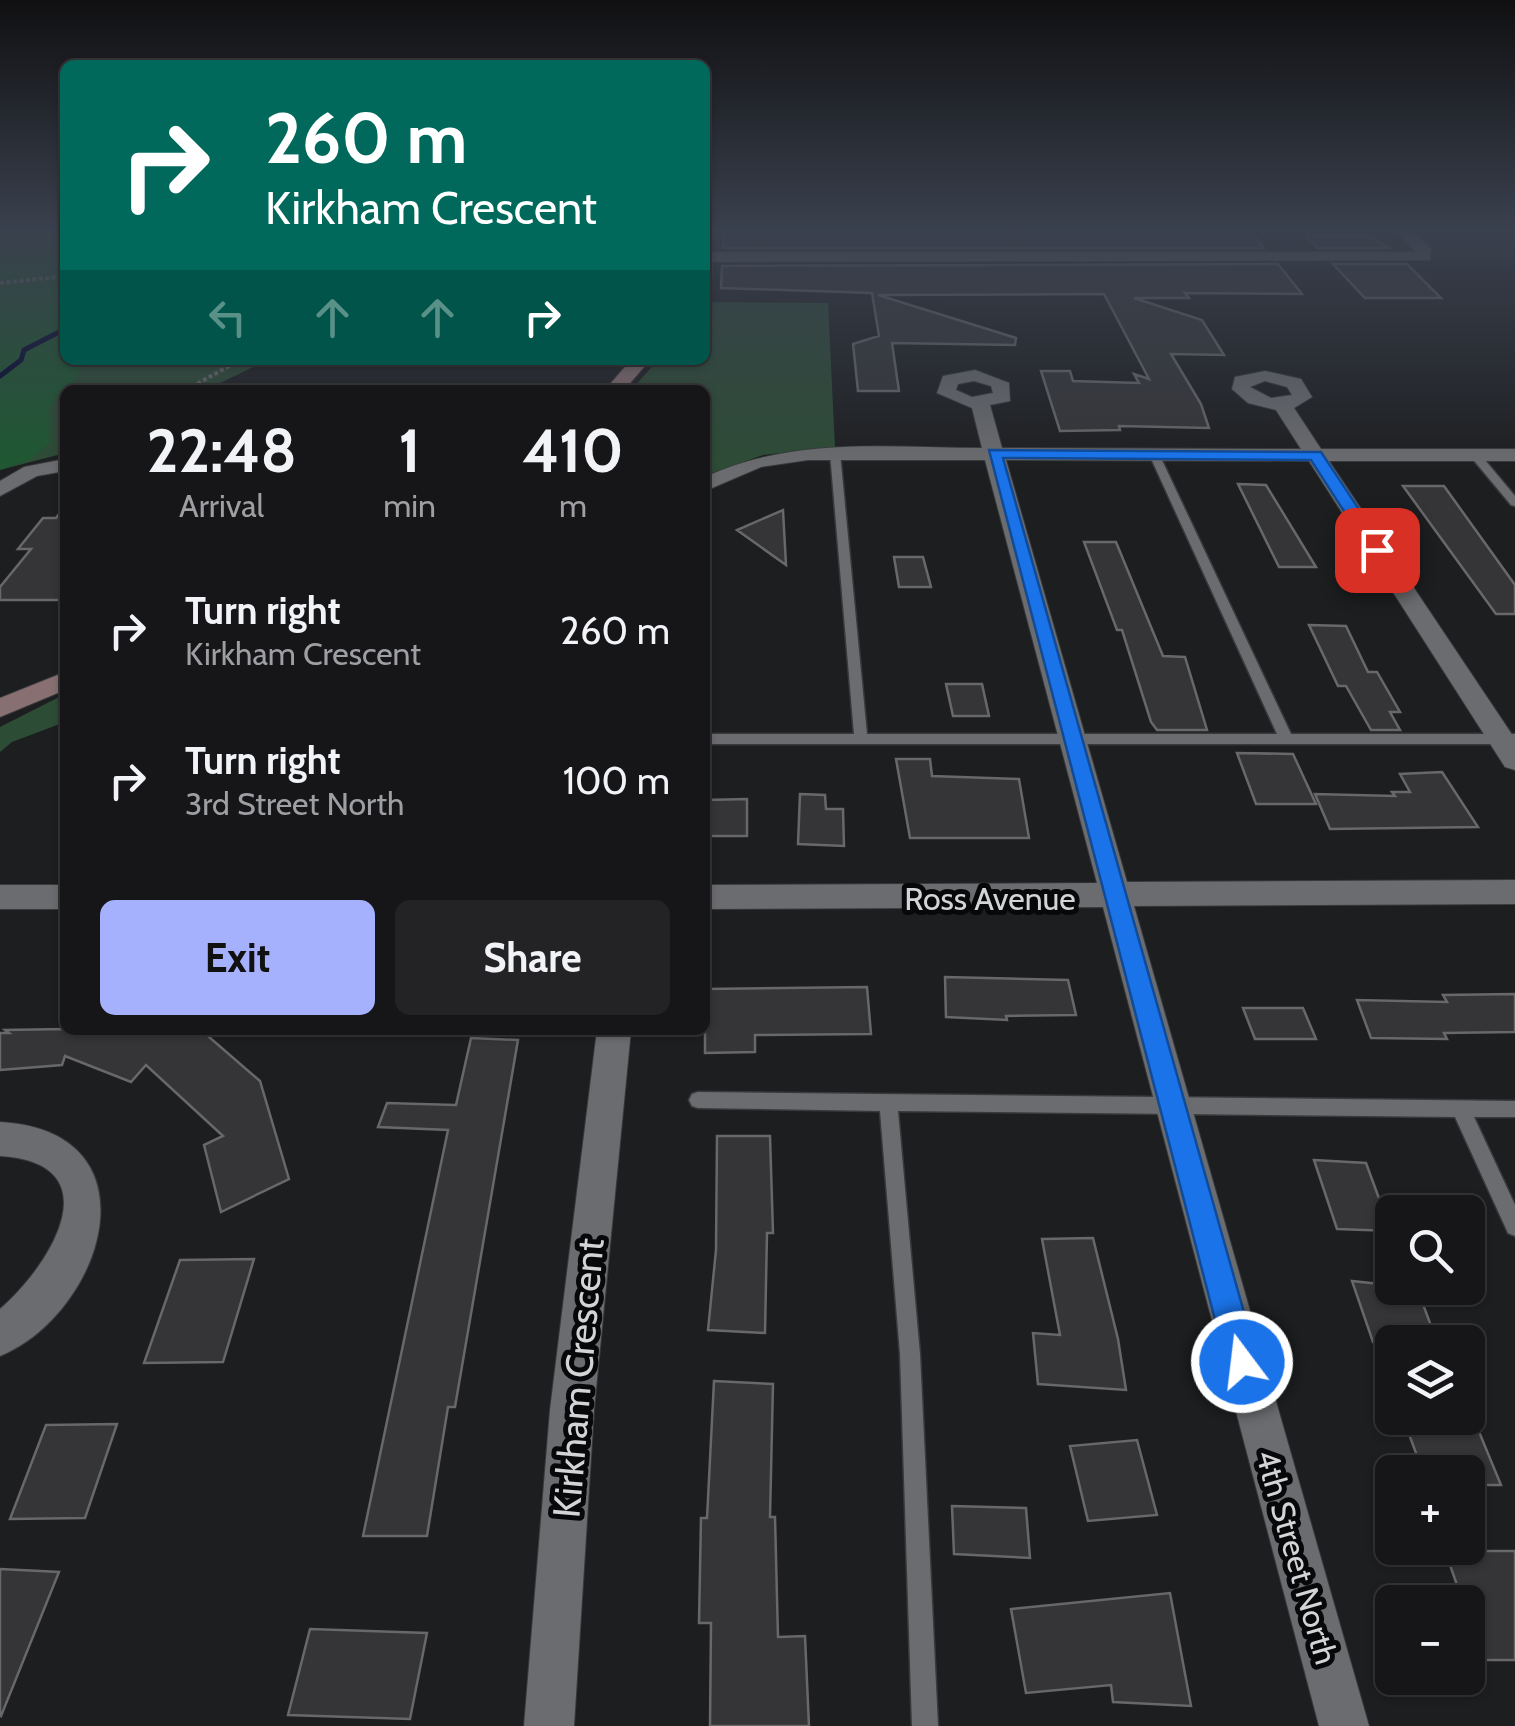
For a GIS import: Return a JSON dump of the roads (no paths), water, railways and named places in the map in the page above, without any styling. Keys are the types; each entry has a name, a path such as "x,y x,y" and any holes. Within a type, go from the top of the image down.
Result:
{"street":[{"path":"618,385 636,365"},
{"name":"4th Street North","path":"980,404 1344,1726"},
{"path":"1282,404 1508,739 1515,760"},
{"path":"710,483 756,462 835,453 1515,456"},
{"path":"0,490 32,471 60,466"},
{"path":"0,708 60,682"},
{"name":"Ross Avenue","path":"710,897 1116,898 1515,892"},
{"path":"0,897 60,897"},
{"name":"Kirkham Crescent","path":"550,1726 572,1410 613,1035"},
{"path":"0,1140 18,1138 51,1146 74,1166 84,1196 80,1233 61,1273 29,1312 0,1335"}],"lane":[{"path":"835,453 861,739"},
{"path":"1154,454 1286,739"},
{"path":"1475,455 1515,503"},
{"path":"710,739 1508,739"},
{"path":"698,1100 1515,1109"},
{"path":"888,1102 910,1354 925,1726"},
{"path":"1462,1108 1515,1226"}],"waterway":[{"path":"0,376 21,360 24,350 60,332"}]}
